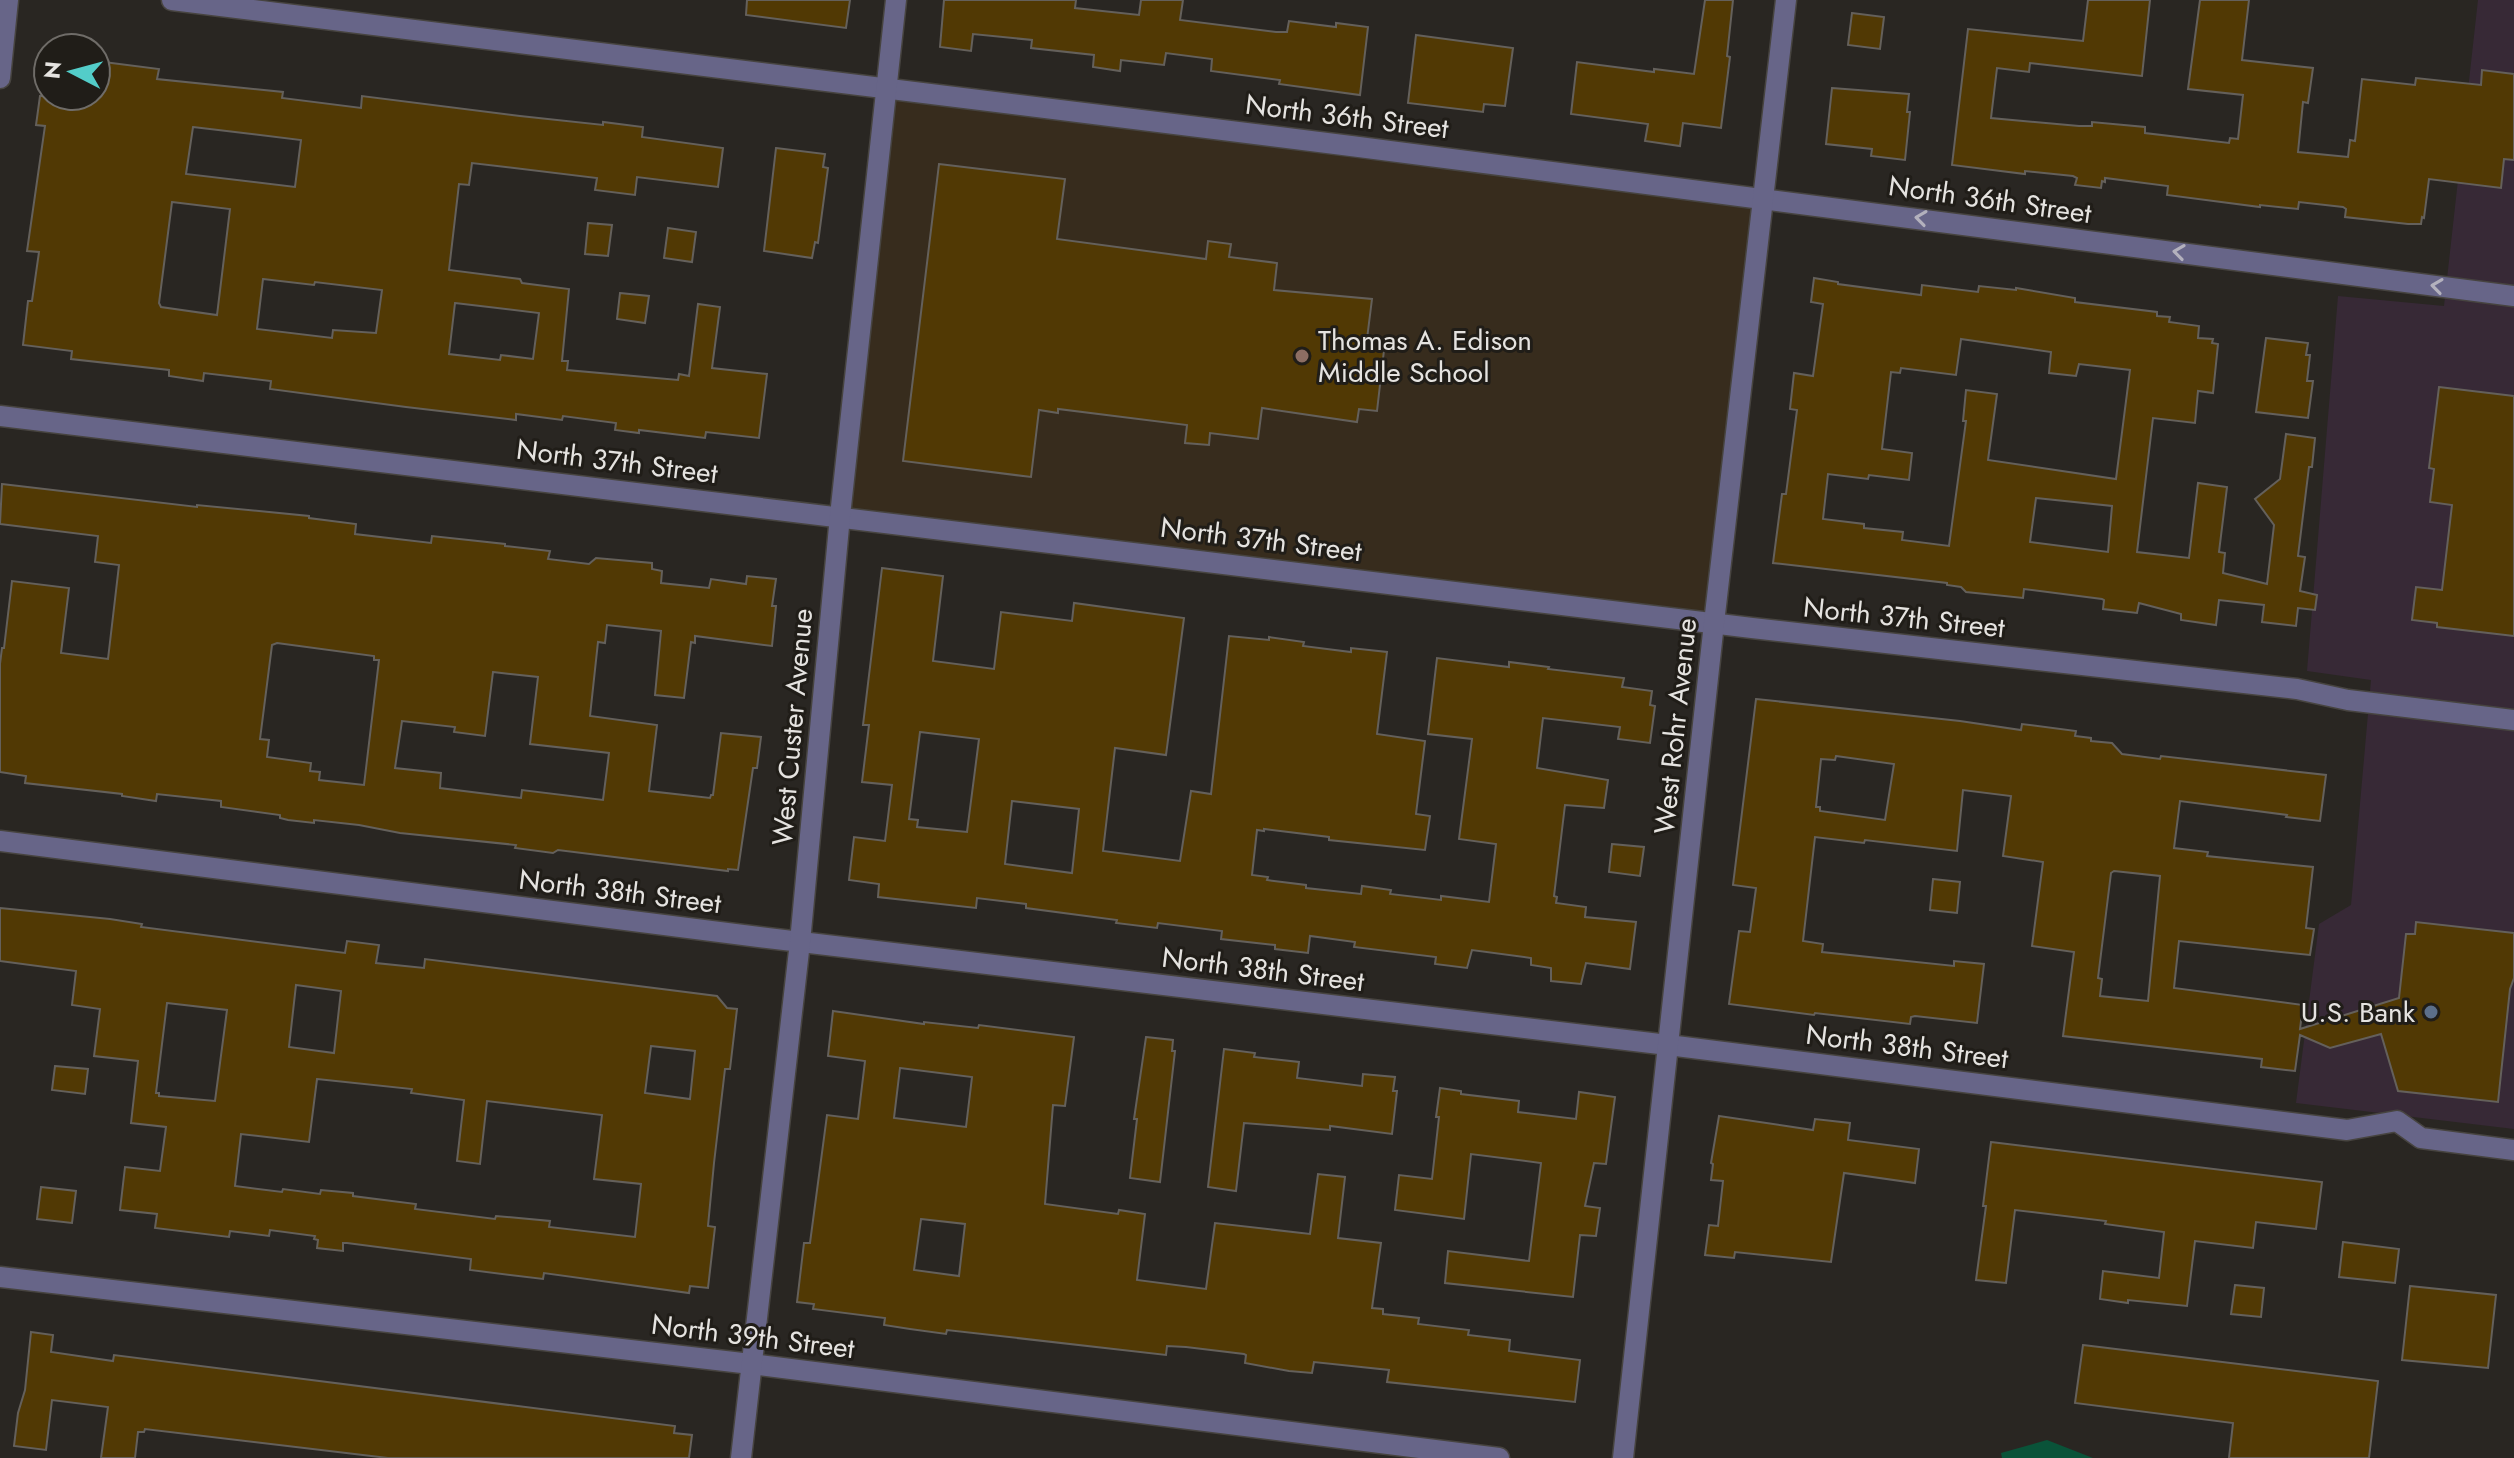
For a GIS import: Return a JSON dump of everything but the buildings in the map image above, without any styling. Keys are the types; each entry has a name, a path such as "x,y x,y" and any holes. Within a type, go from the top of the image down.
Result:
{"street":[{"path":"0,78 8,0"},
{"name":"North 36th Street","path":"172,0 1765,197 2514,296"},
{"name":"West Custer Avenue","path":"741,1458 800,942 840,516 896,0"},
{"name":"West Rohr Avenue","path":"1623,1458 1786,0"},
{"name":"North 37th Street","path":"0,416 1714,623 2297,689 2348,700 2514,720"},
{"name":"North 38th Street","path":"0,841 800,942 1668,1045 2347,1130 2397,1121 2421,1138 2514,1150"},
{"name":"North 39th Street","path":"0,1277 751,1364 1499,1458"}],"shaded area":[{"path":"2478,0 2514,0 2514,1129 2296,1103 2319,924 2351,905 2371,680 2307,671 2338,296 2444,306"},
{"name":"Thomas A. Edison Middle School","path":"886,86 1765,197 1714,623 840,516"}],"green space":[{"path":"2047,1440 2093,1458 2002,1458 2001,1453"}],"place":[{"name":"Thomas A. Edison Middle School","path":"1302,356"},
{"name":"U.S. Bank","path":"2431,1012"}]}
